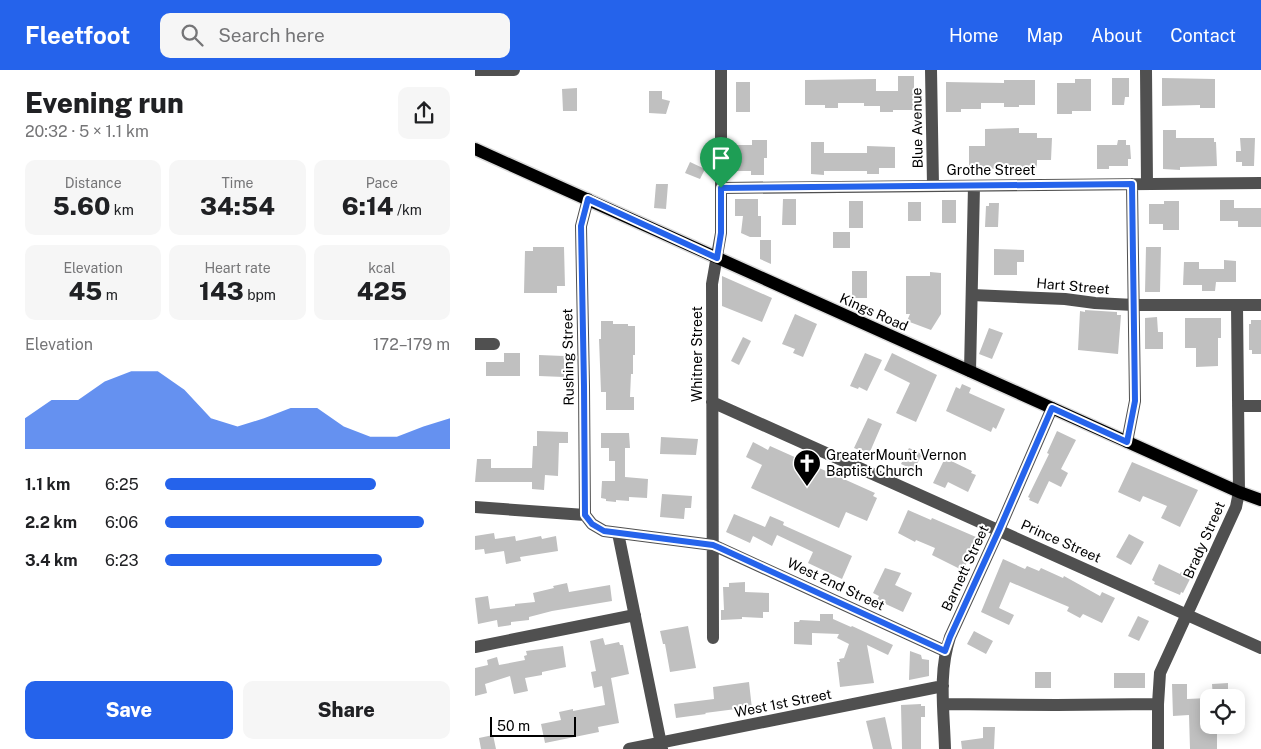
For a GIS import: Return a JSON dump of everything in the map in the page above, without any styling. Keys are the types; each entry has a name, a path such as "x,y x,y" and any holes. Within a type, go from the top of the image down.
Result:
{"main road":[{"name":"Kings Road","path":"475,148 1127,442 1261,500"}],"street":[{"path":"475,70 514,70"},
{"name":"Whitner Street","path":"713,638 712,284 721,233 721,70"},
{"name":"Blue Avenue","path":"931,70 933,185"},
{"path":"1146,70 1147,183"},
{"name":"Grothe Street","path":"721,188 1261,183"},
{"path":"1127,442 1135,401 1132,184"},
{"path":"970,371 973,186"},
{"name":"Rushing Street","path":"585,515 581,226 588,199"},
{"name":"Hart Street","path":"972,295 1065,299 1134,305 1261,305"},
{"name":"Brady Street","path":"1158,749 1160,673 1237,507 1239,492 1237,305"},
{"path":"475,344 494,344"},
{"name":"Prince Street","path":"712,402 1261,648"},
{"path":"1238,406 1261,406"},
{"name":"Barnett Street","path":"945,749 943,672 945,651 1052,408"},
{"path":"475,507 585,515"},
{"name":"West 2nd Street","path":"585,515 592,524 604,531 713,545 945,651"},
{"path":"618,533 662,746"},
{"path":"475,647 635,615"},
{"name":"West 1st Street","path":"629,749 662,746 943,686"},
{"path":"944,704 1158,704"}],"building":[{"path":"898,76 914,76 914,110 880,112 880,106 864,106 864,103 838,103 838,108 825,108 825,105 805,105 805,80 876,79 876,91 898,91"},
{"path":"1112,78 1129,78 1129,97 1125,97 1124,105 1112,105"},
{"path":"1162,78 1215,79 1215,108 1200,108 1200,105 1162,106"},
{"path":"1075,79 1091,79 1091,111 1072,111 1072,114 1057,114 1057,83 1075,83"},
{"path":"1004,80 1035,80 1035,105 1004,107 1004,103 981,103 981,109 961,109 961,112 946,112 946,82 1004,83"},
{"path":"736,82 750,82 750,112 736,112"},
{"path":"577,88 577,111 563,111 562,89"},
{"path":"649,91 662,91 662,99 670,101 666,114 649,113"},
{"path":"1019,128 1019,133 1037,133 1037,138 1052,138 1051,160 1037,160 1037,168 969,169 969,146 985,146 985,129"},
{"path":"1163,130 1176,130 1176,138 1214,138 1214,142 1216,142 1217,166 1180,167 1180,170 1163,169"},
{"path":"1240,138 1255,138 1254,166 1242,166 1242,162 1236,162 1236,151 1241,151"},
{"path":"752,140 767,140 767,158 764,158 764,175 751,175 751,171 734,171 734,149 736,149 736,145 752,145"},
{"path":"1118,140 1126,140 1126,145 1130,145 1131,159 1128,159 1128,166 1109,166 1109,169 1097,169 1097,145 1117,145"},
{"path":"811,142 824,142 824,153 867,153 867,146 895,147 895,168 879,168 879,174 867,174 867,171 824,171 824,175 811,174"},
{"path":"690,162 705,169 700,179 685,173"},
{"path":"656,184 668,184 666,209 654,208"},
{"path":"735,199 758,199 758,216 761,216 761,237 750,237 741,233 743,216 735,216"},
{"path":"783,199 796,199 796,225 782,225"},
{"path":"942,200 956,200 956,223 942,223"},
{"path":"1220,200 1234,200 1234,208 1261,208 1261,227 1238,227 1238,221 1220,221"},
{"path":"849,201 863,201 863,228 849,228"},
{"path":"1164,201 1179,201 1179,230 1163,230 1163,224 1149,224 1149,204 1164,204"},
{"path":"908,202 921,202 921,221 908,221"},
{"path":"989,203 999,203 998,227 985,227 986,206 989,206"},
{"path":"833,232 850,232 850,248 833,248"},
{"path":"760,240 771,240 771,264 760,259"},
{"path":"533,247 564,247 565,286 557,286 557,293 524,293 525,251 533,251"},
{"path":"1146,247 1161,247 1160,292 1145,292"},
{"path":"994,249 1024,250 1024,262 1017,262 1017,275 994,275"},
{"path":"1224,260 1236,261 1236,282 1216,282 1215,291 1202,291 1202,285 1183,285 1184,262 1199,262 1199,269 1224,269"},
{"path":"852,271 867,271 867,298 852,298"},
{"path":"930,272 941,273 941,314 931,330 907,321 910,314 906,314 906,276 930,276"},
{"path":"722,276 772,298 762,322 722,306"},
{"path":"1085,310 1117,312 1117,315 1121,315 1118,354 1078,350 1080,311 1085,312"},
{"path":"795,314 817,324 803,357 793,353 795,349 782,344"},
{"path":"1157,317 1158,332 1163,332 1163,349 1145,349 1145,318"},
{"path":"1185,318 1221,318 1221,338 1218,338 1218,366 1196,367 1196,348 1185,348"},
{"path":"1251,320 1261,320 1261,354 1252,354 1252,350 1249,350 1249,324 1251,324"},
{"path":"601,321 613,321 613,324 635,326 635,355 633,355 630,397 634,397 634,410 606,410 606,392 601,392 599,339 601,339"},
{"path":"989,328 1003,333 992,359 979,354"},
{"path":"743,337 751,341 739,365 731,361"},
{"path":"504,353 520,353 520,376 486,376 486,362 504,362"},
{"path":"865,353 882,360 867,391 859,387 858,389 850,386"},
{"path":"892,353 937,375 916,422 896,413 910,383 884,370"},
{"path":"539,355 564,356 564,377 539,376"},
{"path":"962,384 971,388 969,393 1005,409 996,429 993,427 991,432 946,411 956,387 960,389"},
{"path":"868,418 882,424 869,454 854,448"},
{"path":"537,431 568,432 568,443 559,443 558,476 545,475 544,490 532,489 532,482 475,482 477,459 491,459 491,468 532,468 533,446 537,446"},
{"path":"1057,431 1076,440 1061,469 1068,473 1061,487 1049,481 1038,504 1029,500 1030,498 1028,497 1049,454 1047,453"},
{"path":"601,433 629,433 630,448 625,448 625,477 648,479 647,498 629,497 629,501 616,500 616,502 606,501 606,499 601,498 602,481 615,481 615,461 609,461 609,448 601,448"},
{"path":"661,437 698,439 696,455 660,454"},
{"name":"GreaterMount Vernon Baptist Church","path":"753,442 768,450 770,446 875,493 873,496 877,498 867,521 846,512 839,528 751,488 762,465 746,457"},
{"path":"909,448 922,454 914,470 901,464"},
{"path":"945,458 972,471 971,473 976,475 968,492 948,482 945,488 933,483"},
{"path":"1132,462 1198,490 1180,527 1161,518 1167,506 1143,496 1140,502 1118,492"},
{"path":"662,494 692,496 691,508 685,508 684,519 660,517"},
{"path":"908,510 976,537 966,558 968,559 964,569 960,569 932,555 935,548 916,540 915,542 898,533"},
{"path":"734,514 765,527 770,516 784,522 783,525 852,556 842,579 808,563 813,552 777,535 772,546 753,536 750,543 726,532"},
{"path":"494,533 495,539 515,536 516,541 541,536 542,539 556,536 558,551 520,557 521,561 506,564 504,551 485,554 484,549 475,550 475,536"},
{"path":"1129,534 1144,542 1131,565 1116,557"},
{"path":"1003,559 1025,569 1027,566 1039,571 1041,568 1063,578 1064,576 1100,596 1102,592 1115,598 1102,623 1083,614 1080,618 1067,611 1069,607 1010,582 999,608 1014,615 1009,625 981,612"},
{"path":"1159,564 1191,577 1183,593 1181,592 1180,595 1154,584 1155,582 1152,580"},
{"path":"885,568 901,573 895,585 912,593 903,612 877,600 879,596 873,593"},
{"path":"745,582 745,592 769,593 769,612 763,612 763,618 742,617 742,619 721,620 721,610 724,610 723,587 729,587 729,583"},
{"path":"567,583 569,592 610,585 612,601 552,611 529,617 529,620 511,622 511,625 498,627 497,620 478,624 475,598 488,596 490,609 515,606 515,604 535,602 533,593"},
{"path":"820,614 833,614 833,619 893,645 888,655 867,645 874,683 840,687 837,662 840,662 839,659 844,658 849,644 837,638 839,634 812,633 812,645 794,644 794,622 799,622 800,620 820,621"},
{"path":"1138,616 1149,621 1139,641 1128,636"},
{"path":"688,626 696,668 670,672 665,644 663,644 660,631"},
{"path":"974,631 993,641 986,654 967,644"},
{"path":"603,638 605,645 619,642 620,645 623,645 629,674 611,678 619,723 598,727 599,732 545,743 541,724 561,720 559,712 605,705 602,686 594,688 591,672 596,671 590,641"},
{"path":"563,646 566,667 542,672 542,675 525,678 528,691 514,694 510,676 485,684 487,693 475,696 475,668 488,665 487,660 497,657 499,665 525,660 526,651"},
{"path":"910,651 921,655 922,659 929,660 929,676 909,680"},
{"path":"1035,672 1051,672 1051,688 1035,688"},
{"path":"1114,673 1145,673 1145,688 1114,688"},
{"path":"749,682 752,709 736,712 736,709 676,718 674,704 714,699 713,687"},
{"path":"1228,683 1228,689 1212,689 1212,684"},
{"path":"1172,684 1187,684 1187,699 1200,698 1200,734 1217,734 1217,749 1190,749 1189,715 1173,716"},
{"path":"921,704 921,706 925,706 925,717 921,717 921,749 902,749 901,705"},
{"path":"885,717 892,749 873,749 866,721"},
{"path":"983,727 995,727 994,749 962,749 961,741 983,738"},
{"path":"493,735 496,749 481,749 479,738"}],"place":[{"name":"GreaterMount Vernon Baptist Church","path":"807,487"}],"route":[{"path":"1132,184 1135,401 1127,442 1052,408 945,651 713,545 604,531 592,524 585,515 581,226 588,199 717,258 721,233 721,188 1132,184"}]}
